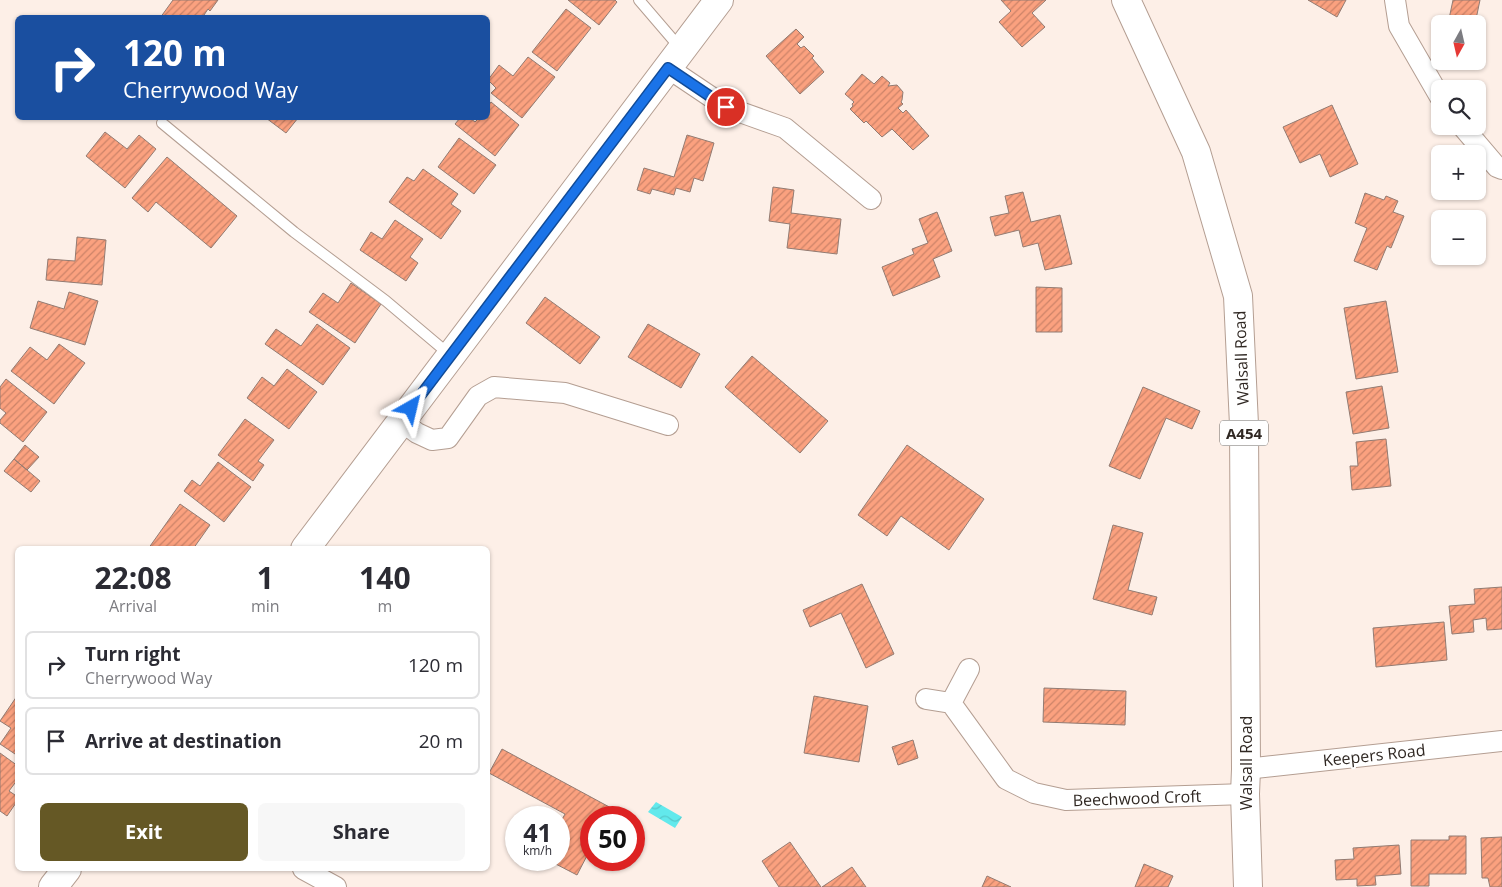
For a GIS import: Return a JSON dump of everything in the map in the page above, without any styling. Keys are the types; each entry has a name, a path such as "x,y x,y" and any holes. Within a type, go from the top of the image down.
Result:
{"main road":[{"path":"307,546 719,0"},
{"name":"Walsall Road","path":"1126,0 1196,152 1238,296 1244,425 1245,782 1248,887"},
{"path":"53,887 65,871"}],"street":[{"path":"1395,0 1399,26 1431,81"},
{"path":"675,59 726,107 786,128 870,199"},
{"path":"1470,135 1497,167 1502,168"},
{"path":"400,421 417,433 432,440 448,438 478,396 494,387 565,393 668,425"},
{"path":"926,699 951,703 969,668"},
{"name":"Beechwood Croft","path":"951,703 1006,779 1034,793 1066,800 1245,782"},
{"name":"Keepers Road","path":"1245,782 1502,741"},
{"path":"307,871 336,887"}],"lane":[{"path":"639,0 675,59"},
{"path":"162,123 294,232 386,301 451,355"}],"water":[{"path":"656,802 682,817 675,828 648,812"}],"building":[{"path":"173,0 218,0 210,11 208,9 204,15 162,15"},
{"path":"568,0 615,0 617,2 599,25"},
{"path":"1001,0 1046,0 1032,13 1045,27 1022,47 999,22 1011,11"},
{"path":"1308,0 1346,0 1337,17"},
{"path":"1453,0 1480,0 1477,15 1450,15"},
{"path":"566,9 591,28 557,71 532,52"},
{"path":"796,29 804,37 797,44 801,48 804,46 814,56 812,58 824,72 800,94 766,56"},
{"path":"528,57 555,77 522,118 491,93 496,88 490,82 490,77 499,65 513,76"},
{"path":"862,74 874,84 882,76 890,83 888,86 897,85 903,92 901,102 903,104 898,108 903,113 906,110 929,136 913,150 892,129 882,137 866,121 864,123 850,109 854,102 845,94"},
{"path":"491,102 519,125 495,156 455,124 458,120 472,120 475,122 477,120 490,120"},
{"path":"1332,105 1358,164 1330,177 1320,154 1300,163 1283,127"},
{"path":"269,120 296,120 286,133"},
{"path":"105,132 127,149 139,135 156,149 125,188 86,156"},
{"path":"687,135 714,143 703,181 694,178 690,192 676,188 674,195 652,189 650,194 637,190 644,168 674,177"},
{"path":"459,138 496,165 474,194 438,167"},
{"path":"167,157 237,216 211,248 156,202 148,212 132,198"},
{"path":"423,169 458,194 451,204 461,211 441,239 389,202 407,177 414,181"},
{"path":"773,187 794,190 791,213 841,219 837,254 787,248 790,224 769,221"},
{"path":"1023,192 1031,222 1060,215 1072,264 1045,270 1038,243 1023,247 1019,230 995,236 990,217 1009,213 1005,196"},
{"path":"1365,193 1384,200 1386,196 1398,201 1393,212 1404,216 1391,248 1387,246 1377,270 1354,261 1367,228 1355,223"},
{"path":"937,212 952,251 933,259 940,277 893,296 882,267 914,254 912,249 928,243 919,219"},
{"path":"395,220 423,239 410,257 418,263 406,281 360,250 371,232 382,239"},
{"path":"77,237 106,240 102,285 46,280 48,259 75,261"},
{"path":"351,283 381,304 355,343 309,312 323,293 338,303"},
{"path":"1036,287 1062,288 1062,332 1036,332"},
{"path":"69,292 98,301 85,345 30,328 38,301 64,309"},
{"path":"545,297 600,337 580,364 526,323"},
{"path":"1386,301 1398,372 1356,379 1344,308"},
{"path":"317,324 350,348 323,385 265,344 276,329 301,346"},
{"path":"648,324 700,354 681,388 628,357"},
{"path":"59,344 85,363 54,404 11,371 30,347 47,360"},
{"path":"752,356 828,421 800,453 725,387"},
{"path":"287,369 317,392 289,429 247,398 262,377 274,386"},
{"path":"6,379 47,412 23,442 0,423 0,420 6,413 0,408 0,387"},
{"path":"1382,386 1389,428 1353,434 1346,392"},
{"path":"1143,387 1200,411 1192,429 1166,418 1140,479 1109,466"},
{"path":"245,419 274,440 258,461 264,465 253,481 218,455"},
{"path":"1386,439 1391,486 1352,490 1350,466 1358,466 1356,442"},
{"path":"25,445 39,457 27,470 14,459"},
{"path":"907,445 984,499 949,550 901,516 887,536 858,515"},
{"path":"14,459 40,481 31,492 4,471"},
{"path":"218,462 251,487 224,522 184,491 192,480 200,486"},
{"path":"180,504 210,525 195,546 150,546"},
{"path":"1113,525 1143,533 1128,590 1157,597 1152,615 1093,599"},
{"path":"862,584 894,654 866,668 841,613 810,627 803,610"},
{"path":"1502,587 1502,629 1487,630 1486,618 1473,620 1474,632 1452,634 1449,606 1475,604 1474,589"},
{"path":"1444,622 1447,660 1376,667 1373,628"},
{"path":"1044,688 1126,691 1125,725 1043,722"},
{"path":"814,696 868,706 859,762 804,753"},
{"path":"15,699 15,754 0,744 11,728 0,721"},
{"path":"913,740 918,758 898,765 892,747"},
{"path":"502,749 607,806 580,806 580,869 577,875 569,871 570,806 550,806 490,774"},
{"path":"0,753 15,764 15,783 9,791 15,795 15,804 7,816 0,811"},
{"path":"1449,836 1466,836 1466,874 1429,874 1429,886 1411,886 1411,840 1449,840"},
{"path":"1502,837 1502,887 1490,887 1488,878 1482,878 1481,838"},
{"path":"790,842 821,887 779,887 762,861"},
{"path":"1399,845 1401,874 1375,876 1376,885 1357,886 1357,879 1336,880 1335,860 1354,859 1353,848"},
{"path":"1144,864 1173,876 1168,887 1135,887"},
{"path":"852,867 866,887 822,887"},
{"path":"987,876 1011,887 982,887"}],"route":[{"path":"411,408 668,68 726,107"}]}
